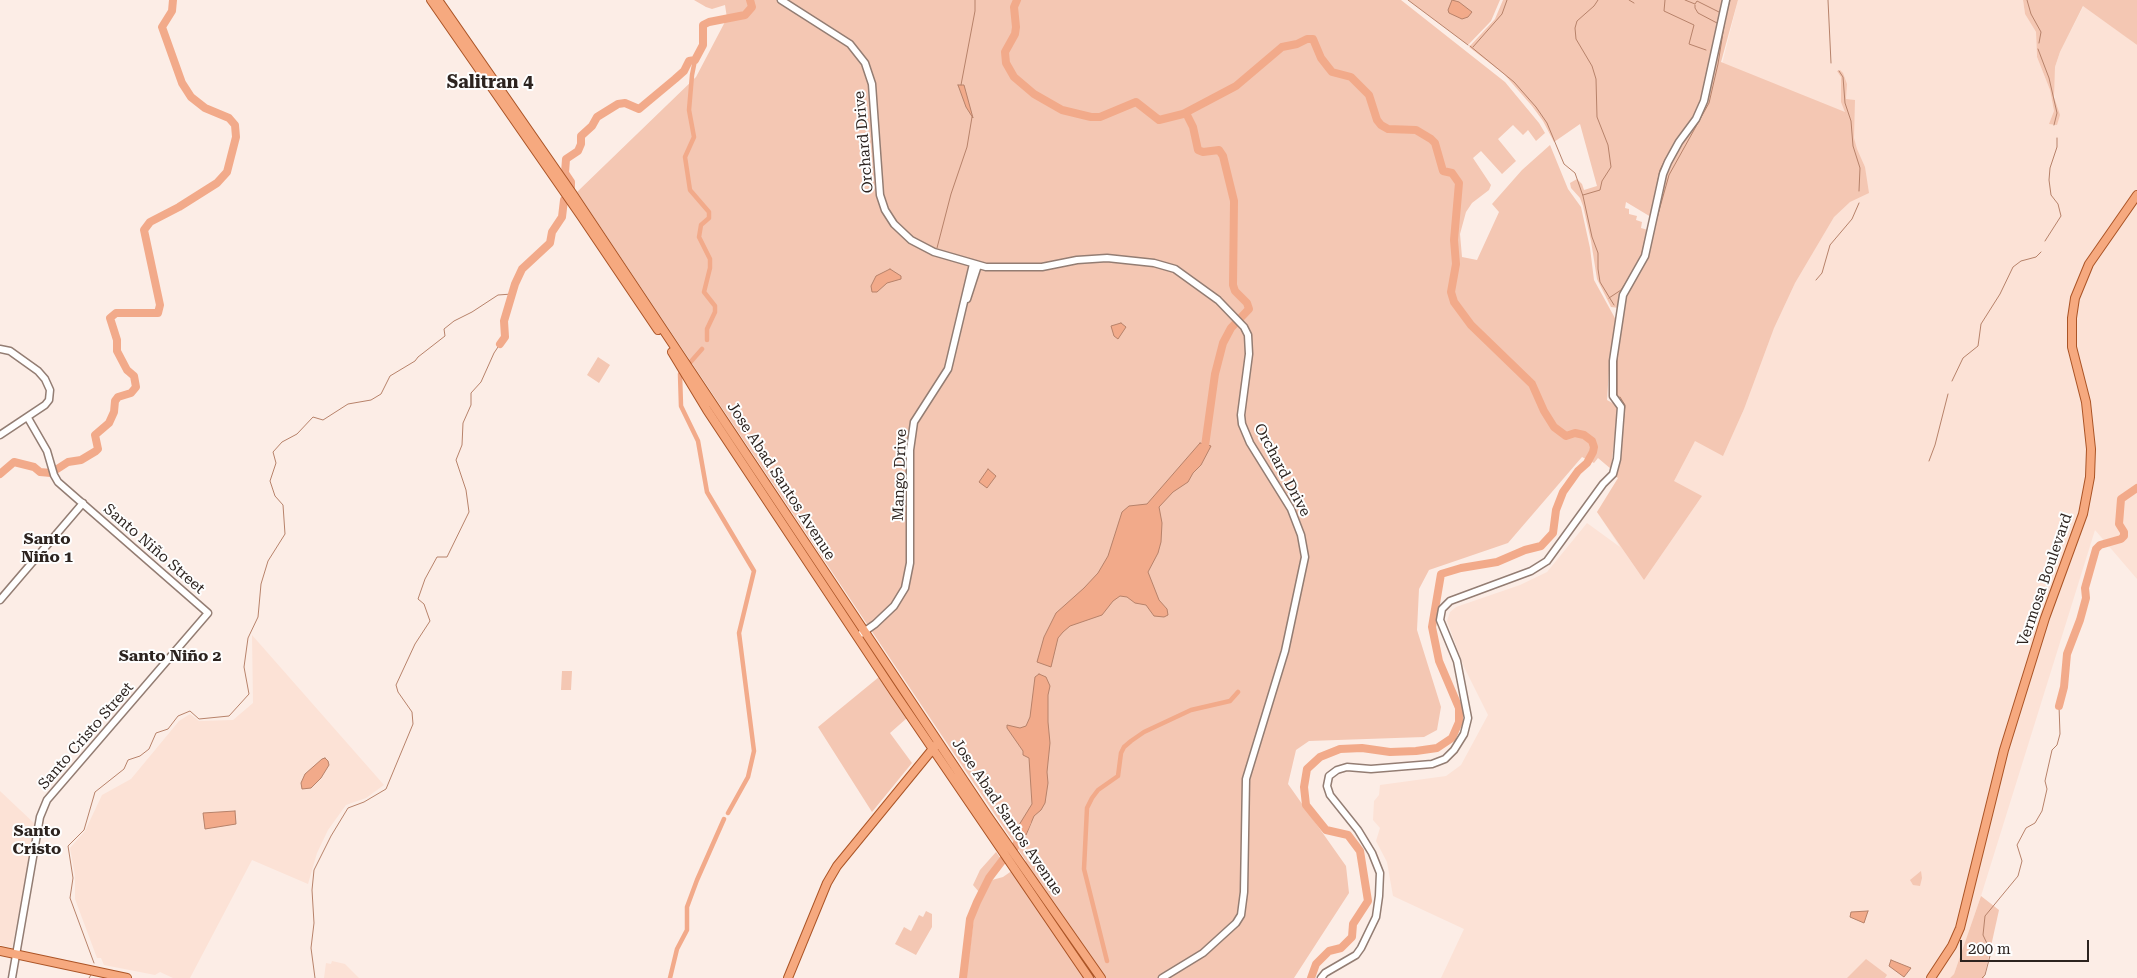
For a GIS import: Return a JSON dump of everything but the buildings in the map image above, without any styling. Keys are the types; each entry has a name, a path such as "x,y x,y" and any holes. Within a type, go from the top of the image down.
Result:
{"main road":[{"name":"Jose Abad Santos Avenue","path":"431,0 568,192 689,372 706,410 939,743 1004,846"},
{"name":"Jose Abad Santos Avenue","path":"438,0 468,50"},
{"name":"Vermosa Boulevard","path":"1931,978 1952,946 1960,928 2004,750 2045,618 2083,514 2090,477 2091,449 2086,402 2072,347 2072,318 2075,298 2089,264 2137,195"},
{"name":"Jose Abad Santos Avenue","path":"860,632 932,748 1101,978"},
{"path":"788,978 836,866 932,748 939,743"},
{"name":"Jose Abad Santos Avenue","path":"1013,859 1089,978"},
{"path":"0,952 126,978"}],"street":[{"name":"Orchard Drive","path":"781,0 850,44 865,63 872,84 880,195 885,210 894,224 911,240 934,252 976,265 1042,267 1077,260 1107,258 1154,263 1175,269 1218,300 1244,327 1249,344 1241,414 1242,424 1250,443 1291,509 1302,535 1305,557 1285,651 1246,778 1242,915 1236,923 1198,957 1162,978"},
{"path":"1321,978 1325,973 1356,954 1361,948 1376,917 1380,896 1380,873 1372,853 1358,830 1330,795 1327,786 1329,776 1337,770 1347,767 1371,769 1432,764 1445,759 1454,750 1464,734 1468,718 1457,661 1440,620 1442,609 1450,601 1531,571 1547,561 1603,484 1613,474 1617,459 1621,407 1613,396 1613,361 1623,295 1644,256 1663,174 1668,162 1679,142 1696,119 1704,101 1726,0"},
{"name":"Mango Drive","path":"860,632 894,606 902,594 909,571 910,450 914,422 948,369 964,307 966,290 976,265"},
{"path":"0,349 10,351 38,371 46,379 50,390 49,400 45,405 0,435"},
{"name":"Santo Niño Street","path":"28,418 47,451 58,482 208,613"},
{"path":"0,600 83,503"},
{"name":"Santo Cristo Street","path":"12,978 40,817 47,800 208,613"},
{"name":"Orchard Drive","path":"1156,978 1198,957"}],"shaded area":[{"path":"694,0 1401,0 1505,82 1539,123 1545,133 1536,141 1528,130 1523,135 1513,125 1498,139 1516,161 1502,174 1481,151 1473,158 1491,185 1489,190 1472,203 1466,212 1460,234 1462,257 1477,260 1499,212 1492,204 1522,170 1550,145 1568,189 1581,207 1590,248 1594,280 1616,320 1610,355 1607,400 1618,406 1611,469 1598,458 1594,463 1582,457 1508,543 1429,570 1419,589 1417,630 1441,707 1437,730 1424,737 1309,741 1296,750 1288,784 1346,866 1349,893 1294,978 966,978 974,918 982,898 992,880 1003,877 1026,861 577,192 696,77 727,18 725,5 712,9"},
{"path":"1408,0 1500,0 1491,21 1468,45"},
{"path":"1452,0 1459,2 1472,12 1468,17 1462,19 1449,13 1448,10"},
{"path":"1503,0 1724,0 1699,111 1674,148 1651,217 1626,202 1625,208 1629,209 1629,214 1637,216 1636,220 1642,222 1641,228 1648,230 1643,256 1638,268 1627,280 1621,295 1619,308 1611,307 1597,279 1583,206 1580,198 1571,188 1570,183 1577,179 1582,184 1584,190 1597,186 1580,124 1554,142 1543,121 1532,106 1504,74 1469,47 1495,19"},
{"path":"1727,0 1738,0 1721,62 1845,112 1841,102 1841,77 1837,71 1840,70 1843,73 1847,84 1846,99 1855,100 1854,138 1865,167 1869,193 1850,202 1834,217 1795,283 1774,328 1744,409 1723,456 1695,441 1674,481 1702,496 1644,580 1597,512 1618,478 1615,476 1623,404 1621,399 1616,397 1616,356 1625,295 1637,274 1672,155 1696,122"},
{"path":"1738,0 2023,0 2025,14 2036,32 2037,57 2050,90 2054,111 2056,106 2053,86 2055,67 2060,52 2084,5 2137,45 2137,579 2095,530 1981,896 1954,974 1950,978 1441,978 1464,929 1393,896 1387,862 1376,841 1380,828 1373,820 1374,801 1379,795 1380,785 1446,776 1461,765 1488,715 1464,667 1447,621 1450,612 1456,607 1520,585 1547,572 1587,523 1620,547 1597,512 1616,484 1619,476"},
{"path":"2023,0 2137,0 2137,45 2083,6 2060,52 2055,67 2054,97 2060,115 2057,125 2049,124 2054,111 2050,90 2037,57 2036,32 2025,14"},
{"path":"958,85 964,85 973,118 966,107"},
{"path":"890,269 901,276 901,279 887,283 877,292 872,292 871,286 876,276"},
{"path":"1121,323 1126,327 1118,339 1114,336 1111,326"},
{"path":"598,357 610,365 599,383 587,375"},
{"path":"1200,443 1211,446 1201,465 1188,482 1173,492 1159,507 1162,523 1161,542 1158,553 1148,572 1159,600 1167,609 1168,615 1164,617 1154,616 1146,605 1135,603 1127,597 1120,596 1113,601 1102,615 1070,626 1063,632 1058,638 1051,667 1037,662 1044,637 1056,613 1098,573 1108,556 1122,512 1129,506 1147,504"},
{"path":"988,469 996,476 987,488 979,482"},
{"path":"252,635 384,785 366,798 346,805 328,830 317,853 308,884 252,860 190,978 173,978 160,972 155,975 104,965 101,958 97,958 75,899 75,876 70,848 85,831 102,795 131,779 179,721 190,714 199,721 233,720 253,703"},
{"path":"562,671 572,671 571,690 561,690"},
{"path":"1039,674 1046,677 1050,686 1048,695 1050,743 1047,772 1048,783 1045,803 1034,816 1026,835 1019,825 1032,804 1029,758 1023,755 1023,751 1007,728 1007,725 1020,728 1026,726 1030,717 1035,677"},
{"path":"879,677 907,718 890,733 912,763 872,812 818,727"},
{"path":"325,758 329,765 321,778 311,788 302,789 301,783 305,774"},
{"path":"0,791 36,825 12,948 0,945"},
{"path":"235,811 236,824 205,829 203,813"},
{"path":"996,852 1001,859 979,892 973,885 980,870"},
{"path":"1921,871 1920,886 1913,885 1910,880"},
{"path":"1981,896 1999,910 1984,978 1950,978 1954,974"},
{"path":"926,911 932,914 932,927 916,955 895,944 904,927 911,931 919,915 923,917"},
{"path":"1868,911 1864,923 1850,917 1851,912"},
{"path":"1866,959 1887,975 1885,978 1847,978"},
{"path":"1891,960 1911,968 1904,977 1889,966"},
{"path":"332,961 345,964 359,978 324,978 326,963 331,964"}],"waterway":[{"path":"0,474 14,462 34,467 40,472 51,473 68,462 81,460 98,449 95,435 109,423 114,412 115,401 118,397 131,393 136,387 134,376 127,370 117,351 117,340 110,318 116,313 158,313 160,305 144,230 150,222 179,207 217,183 227,172 236,137 235,125 229,118 205,108 191,97 182,83 162,27 172,11 173,0"},
{"path":"571,187 571,182 565,173 566,159 578,151 581,144 581,136 592,126 597,117 618,104 625,103 639,109 684,71 689,61 695,60 703,45 703,25 709,22 745,15 752,7 750,0"},
{"path":"961,85 975,11 975,0"},
{"path":"1017,0 1014,7 1015,34 1005,52 1006,63 1014,77 1034,94 1062,110 1091,117 1100,117 1136,102 1159,120 1183,114 1236,86 1282,47 1313,39 1321,58 1332,72 1351,77 1369,95 1377,120 1381,125 1388,129 1416,130 1435,143 1443,171 1452,173 1459,183 1454,240 1456,264 1451,292 1454,302 1471,325 1532,384 1544,411 1554,427 1566,436 1575,433 1584,435 1592,441 1594,447 1587,463 1578,471 1563,492 1556,510 1553,533 1541,546 1525,550 1497,562 1461,568 1441,574 1432,627 1439,661 1459,708 1459,722 1452,738 1437,748 1416,751 1390,752 1362,748 1340,749 1320,757 1307,769 1304,787 1306,805 1326,830 1348,835 1360,851 1368,901 1353,924 1352,937 1341,948 1329,951 1316,964 1311,978"},
{"path":"1408,0 1468,45"},
{"path":"1473,47 1502,14 1507,0"},
{"path":"1583,195 1600,190 1602,181 1611,167 1608,145 1597,117 1596,79 1592,66 1576,39 1575,28 1577,21 1598,0"},
{"path":"1629,0 1634,3"},
{"path":"1665,0 1664,11 1694,25 1689,44 1706,50"},
{"path":"1685,0 1695,4 1697,1 1721,13"},
{"path":"1724,22 1730,0"},
{"path":"1828,0 1831,63"},
{"path":"2027,0 2031,14 2041,32 2039,43"},
{"path":"1695,5 1698,13 1717,23"},
{"path":"1657,218 1669,175 1709,103 1724,26"},
{"path":"1470,46 1514,82 1536,107 1547,123 1564,164 1575,173 1598,253 1600,282 1614,305"},
{"path":"2038,49 2049,78 2057,113 2054,125"},
{"path":"695,60 689,110 694,137 685,157 690,190 709,212 709,218 701,225 699,237 710,259 710,268 704,292 715,306 715,312 707,329 707,340"},
{"path":"1839,71 1843,77 1845,103 1851,121 1853,146 1860,168 1859,191"},
{"path":"1186,113 1193,127 1198,150 1203,152 1219,150 1223,156 1234,201 1233,285 1235,291 1247,303 1249,309 1231,328 1223,343 1215,374 1205,446 1201,450"},
{"path":"937,248 951,194 967,147 972,117"},
{"path":"2045,241 2061,216 2058,204 2051,195 2049,180 2050,168 2057,147 2057,138"},
{"path":"1658,180 1660,170 1666,158"},
{"path":"500,344 505,337 504,321 515,284 522,269 550,243 552,232 562,217 564,200"},
{"path":"1816,280 1822,273 1830,245 1852,219 1859,203"},
{"path":"1642,253 1653,206"},
{"path":"1952,381 1963,358 1978,346 1981,324 2000,294 2013,267 2021,261 2036,257 2041,252"},
{"path":"1635,280 1646,260"},
{"path":"1609,298 1621,290 1633,272"},
{"path":"94,963 70,898 73,878 68,846 84,830 95,792 124,769 128,760 140,756 149,749 156,733 168,729 178,716 190,711 199,719 229,716 249,694 244,667 248,638 258,617 261,584 268,561 285,534 283,505 275,496 270,481 276,463 273,452 282,442 297,434 313,417 323,420 348,404 371,400 381,394 390,376 415,361 445,336 444,329 454,321 498,295 512,294"},
{"path":"1617,396 1617,356 1620,337"},
{"path":"315,978 311,948 314,923 312,890 314,870 348,808 364,802 386,789 413,724 412,712 398,692 396,685 415,644 430,621 424,604 418,599 425,579 437,557 447,557 469,512 466,490 456,460 462,445 463,423 471,405 471,393 481,382 500,344"},
{"path":"702,349 680,374 681,406 698,441 707,492 754,571 739,633 754,751 748,777 728,813"},
{"path":"1929,461 1948,394"},
{"path":"1620,397 1625,405 1623,424"},
{"path":"1622,433 1622,441"},
{"path":"1616,476 1621,450"},
{"path":"2059,706 2064,687 2067,654 2080,620 2086,598 2085,588 2096,549 2100,545 2121,539 2124,536 2124,532 2119,524 2121,499 2137,488"},
{"path":"1107,961 1084,869 1087,808 1098,790 1118,776 1121,753 1124,747 1131,741 1144,732 1191,710 1230,701 1238,692"},
{"path":"1982,978 1985,975 1991,952 1983,935 1985,916 2018,876 2022,861 2017,845 2026,828 2035,823 2042,811 2047,789 2045,781 2052,750 2057,745 2060,734 2059,706"},
{"path":"670,978 677,949 687,930 687,907 724,819"},
{"path":"963,978 970,919 989,878 1005,857 1014,849 1027,822"}],"district":[{"name":"Salitran 4","path":"490,83"},
{"name":"Santo Niño 1","path":"47,548"},
{"name":"Santo Niño 2","path":"170,656"},
{"name":"Santo Cristo","path":"37,840"}]}
